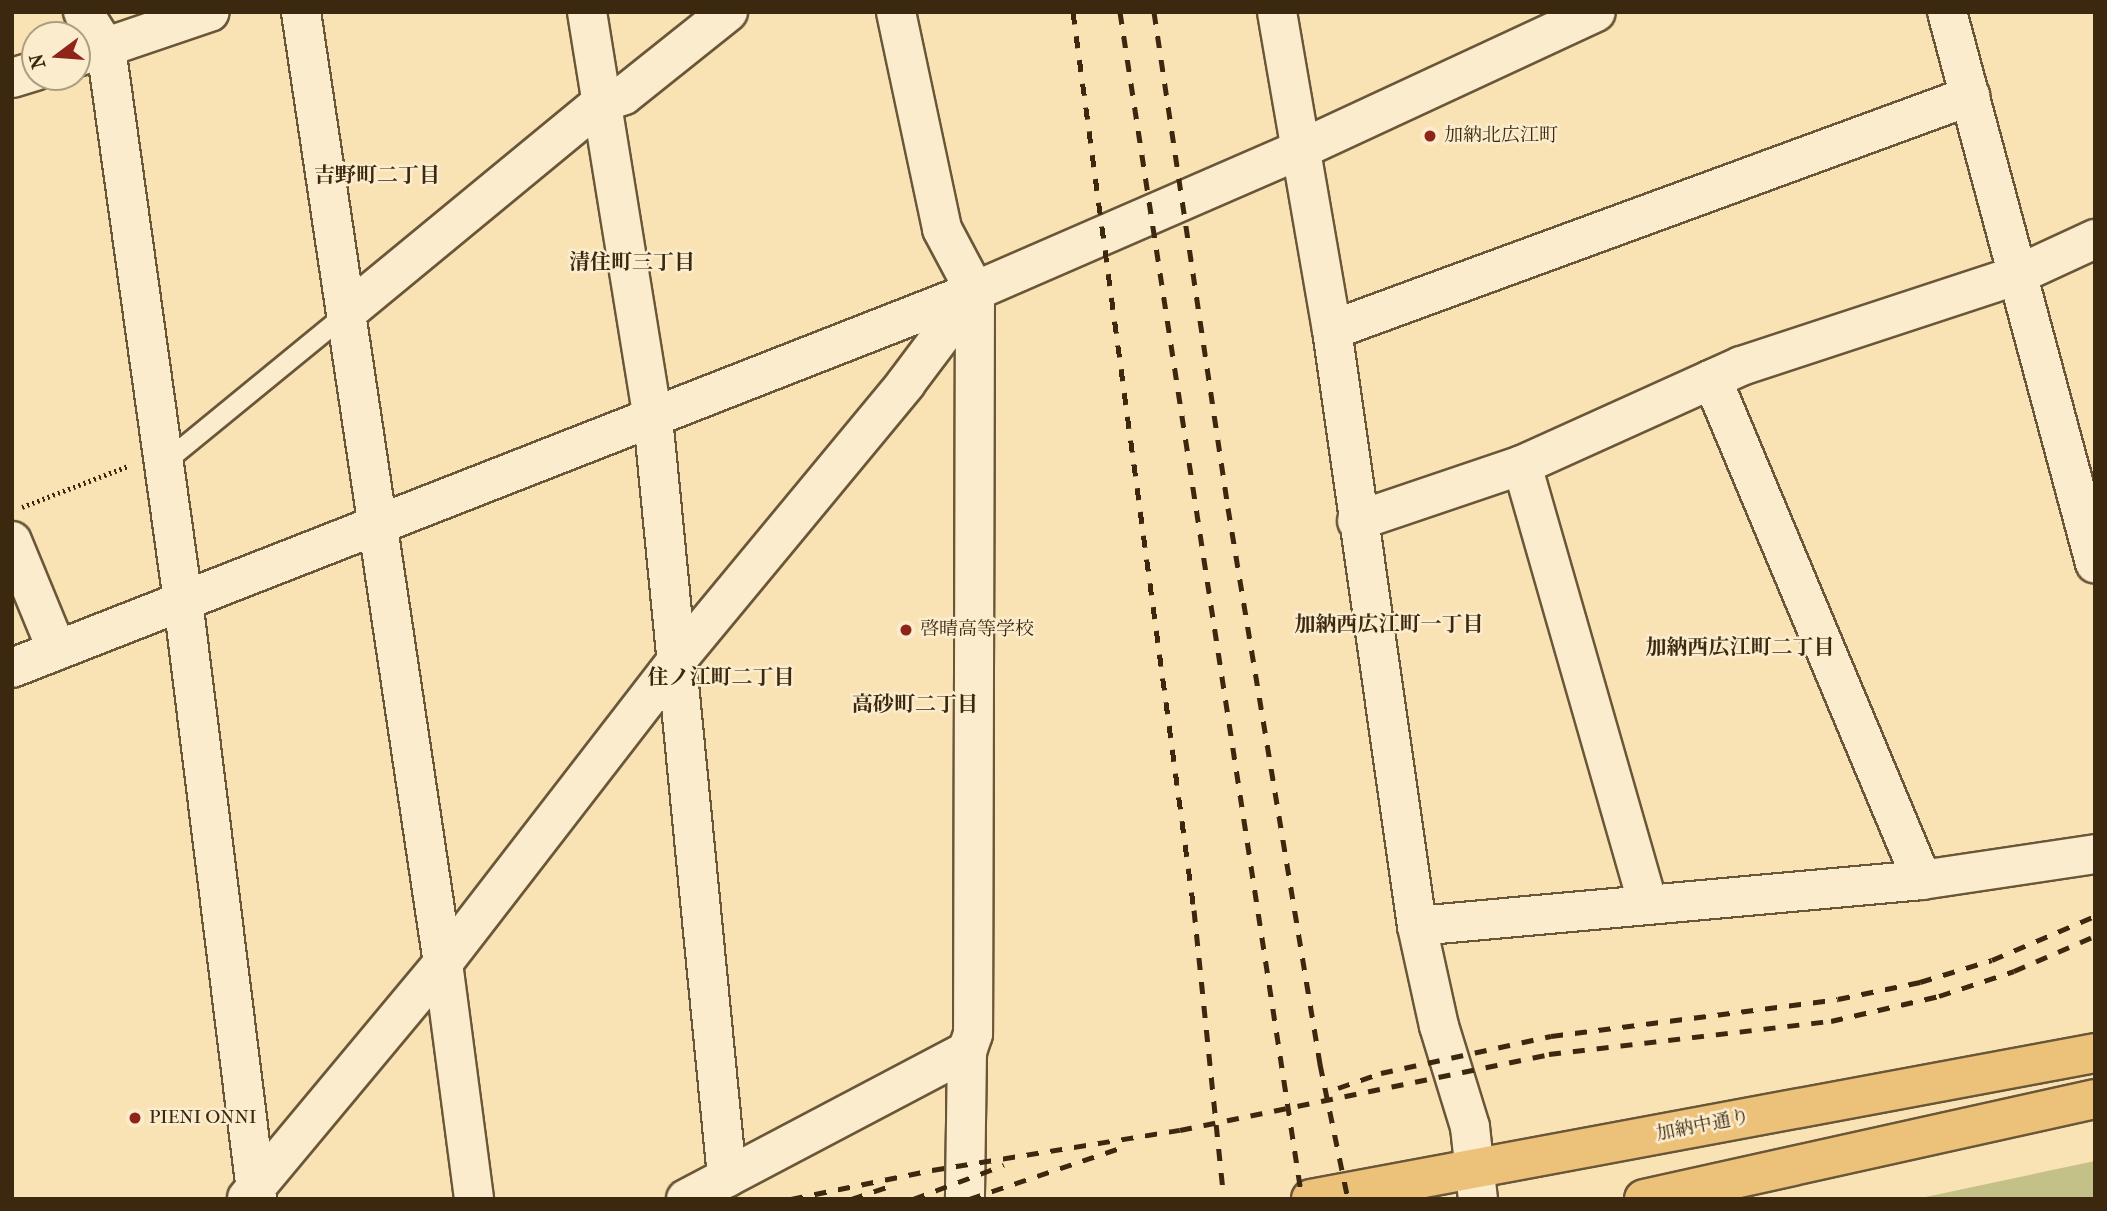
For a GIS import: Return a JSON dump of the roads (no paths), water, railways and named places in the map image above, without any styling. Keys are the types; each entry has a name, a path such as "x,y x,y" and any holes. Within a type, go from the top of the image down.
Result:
{"highway":[{"name":"加納中通り","path":"1311,1199 1477,1183 2095,1053"},
{"path":"1644,1199 2095,1099"}],"street":[{"path":"83,12 162,458 183,601 252,1195"},
{"path":"92,53 210,12"},
{"path":"301,12 443,963 474,1199"},
{"path":"587,12 653,418 727,1177"},
{"path":"346,313 601,103 624,95 728,12"},
{"path":"896,12 942,229 975,291 973,1034 967,1051 965,1199"},
{"path":"1277,12 1332,330 1357,521 1417,926 1439,1026 1470,1127 1477,1183"},
{"path":"12,668 975,291 1300,150 1596,12"},
{"path":"1947,12 2095,563"},
{"path":"1332,330 1970,96"},
{"path":"1357,521 1522,466 1741,366 2017,275 2095,239"},
{"path":"252,1195 443,963 678,659 906,383 975,291"},
{"path":"890,326 906,383"},
{"path":"1713,379 1922,880"},
{"path":"1522,466 1648,903"},
{"path":"12,541 57,650"},
{"path":"1417,926 1922,880 2095,854"},
{"path":"685,1199 967,1051"}],"lane":[{"path":"162,458 346,313"}],"railway":[{"path":"1073,12 1194,910 1224,1199"},
{"path":"1120,12 1302,1199"},
{"path":"1154,12 1228,508 1320,1064 1348,1199"},
{"path":"1338,1088 1381,1073 1551,1036 1838,999 1920,982 1992,960 2095,916"},
{"path":"791,1199 932,1170 1180,1130 1549,1054 1831,1021 1939,996 2014,971 2095,936"},
{"path":"969,1199 1120,1148"},
{"path":"913,1199 1004,1165"},
{"path":"851,1199 896,1184"}],"place":[{"name":"加納北広江町","path":"1430,136"},
{"name":"啓晴高等学校","path":"906,630"},
{"name":"PIENI ONNI","path":"135,1118"}],"district":[{"name":"吉野町二丁目","path":"377,175"},
{"name":"清住町三丁目","path":"632,262"},
{"name":"加納西広江町一丁目","path":"1389,624"},
{"name":"加納西広江町二丁目","path":"1740,647"},
{"name":"住ノ江町二丁目","path":"721,677"},
{"name":"高砂町二丁目","path":"915,704"}]}
